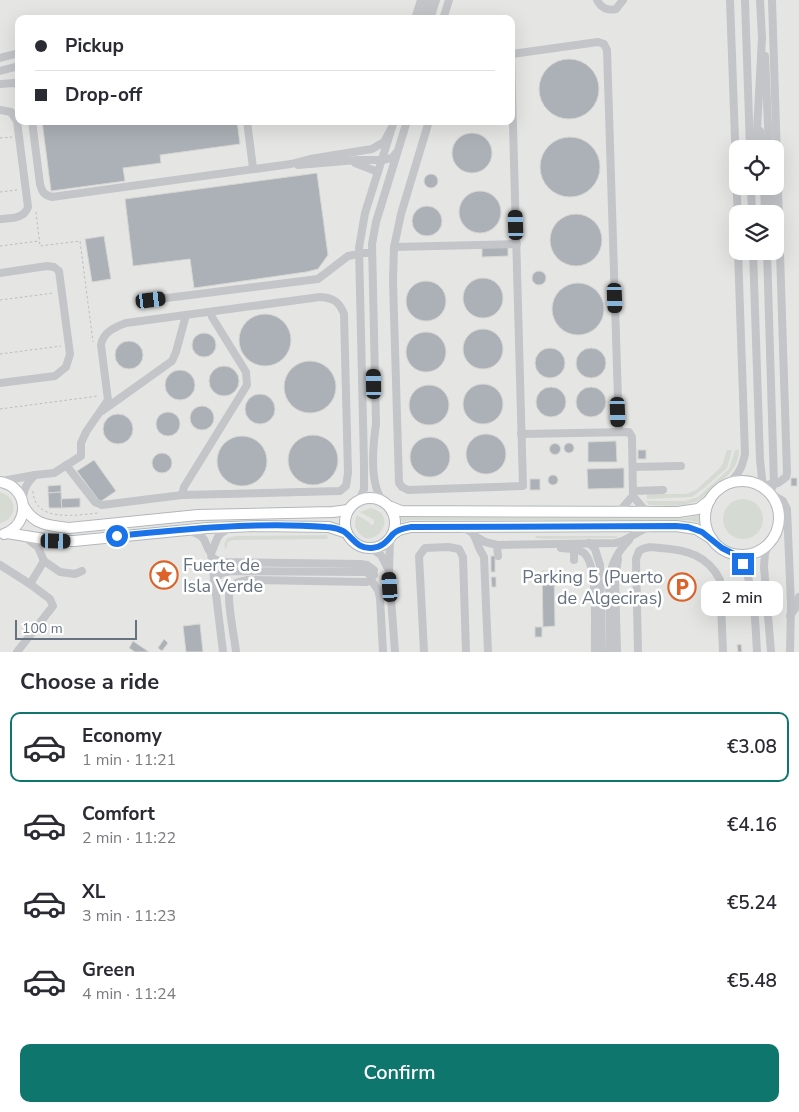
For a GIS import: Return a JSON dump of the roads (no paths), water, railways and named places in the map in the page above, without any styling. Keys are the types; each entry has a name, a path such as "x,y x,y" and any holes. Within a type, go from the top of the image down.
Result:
{"main road":[{"path":"0,482 14,488 31,517 49,526 69,528 198,514 333,512 348,510"},
{"path":"744,482 766,488 776,504 779,517 777,530 766,547 754,553 740,555 722,548 702,532 688,527 659,526 411,527 399,530 381,546 370,548 359,545 350,538 345,522 348,510 360,499 371,497 382,500 391,507 401,511 650,512 698,509 725,486 731,484 744,482"},
{"path":"710,500 706,520 712,539"},
{"path":"2,534 20,523 24,512 24,504"},
{"path":"391,507 395,517 395,529 392,536"},
{"path":"2,534 56,541 74,541 233,527 323,527 335,528 347,533"}],"street":[{"path":"417,15 421,0"},
{"path":"424,15 429,0"},
{"path":"431,15 436,0"},
{"path":"444,15 449,0"},
{"path":"597,0 602,7 609,10 616,8 624,1"},
{"path":"730,0 737,205"},
{"path":"745,0 750,140"},
{"path":"760,0 770,140"},
{"path":"766,488 783,480 787,473 772,0"},
{"path":"757,140 762,38"},
{"path":"515,54 598,42 604,44 607,50 619,431"},
{"path":"0,58 15,54"},
{"path":"0,71 15,67"},
{"path":"0,84 15,83"},
{"path":"749,106 762,140"},
{"path":"0,110 11,112 15,116"},
{"path":"0,219 21,216 26,213 28,207 17,125"},
{"path":"33,125 42,192 46,196 52,197 291,164 351,153 378,147 384,142 393,125"},
{"path":"248,125 253,168"},
{"path":"360,499 364,489 364,464 358,254 364,221 393,125"},
{"path":"382,500 375,487 374,479 376,424 372,253 376,222 393,159 398,151 406,125"},
{"path":"428,125 401,214 394,247 393,281 398,480 402,487 408,490 523,486 514,125"},
{"path":"351,153 377,152 383,157"},
{"path":"291,164 304,165 383,157 393,159"},
{"path":"346,161 378,172"},
{"path":"394,247 517,244"},
{"path":"151,300 318,278 324,276 348,256 372,253"},
{"path":"725,486 736,478 745,454 738,260"},
{"path":"753,260 760,460 766,488 783,501 788,509 791,605 790,652"},
{"path":"766,488 768,260"},
{"path":"0,273 47,266 54,267 59,271 70,354 66,367 55,376 0,383"},
{"path":"0,482 54,473 81,456 81,443 86,432 106,403 108,396 101,345 104,336 110,330 126,323 320,297 334,300 341,306 344,314 348,479 343,489 336,492 182,495 99,505 66,466"},
{"path":"182,495 184,487 248,385 246,372 210,312"},
{"path":"99,414 172,361 186,315"},
{"path":"521,434 627,431 632,435 633,493 643,508 650,512"},
{"path":"633,468 681,466"},
{"path":"24,504 25,488 28,482 35,476"},
{"path":"618,512 623,509 633,493 663,490"},
{"path":"501,545 619,543 644,529 659,526"},
{"path":"223,652 212,556 216,539 220,534 233,527"},
{"path":"460,527 467,529 486,542 520,550 574,549 586,555 592,570 595,652"},
{"path":"482,551 488,535 496,527"},
{"path":"187,530 202,536 212,556 221,562 361,564 372,568 372,578"},
{"path":"24,536 38,547 44,561 60,572 75,574 82,571"},
{"path":"392,536 389,571 394,652"},
{"path":"475,536 486,564 489,590 488,652"},
{"path":"610,652 609,575 614,558 632,537"},
{"path":"770,542 765,553 764,567 771,652"},
{"path":"589,543 595,549 600,565 602,652"},
{"path":"498,556 501,545"},
{"path":"424,652 419,556 425,548 448,546 459,549 463,557 466,652"},
{"path":"617,652 615,578 617,561 623,546"},
{"path":"638,652 637,554 647,547 692,552 714,570 720,580 723,652"},
{"path":"370,548 381,554 389,571"},
{"path":"574,549 574,560"},
{"path":"734,554 743,564 750,581 757,652"},
{"path":"30,584 44,561"},
{"path":"0,564 50,599 53,606 17,652"},
{"path":"214,578 222,573 231,571 369,572 377,586 380,598 383,652"},
{"path":"236,652 229,594 233,584 247,580 366,582 372,578"},
{"path":"790,618 797,606 799,597"}],"place":[{"name":"Fuerte de Isla Verde","path":"164,575"},
{"name":"Parking 5 (Puerto de Algeciras)","path":"682,587"}]}
